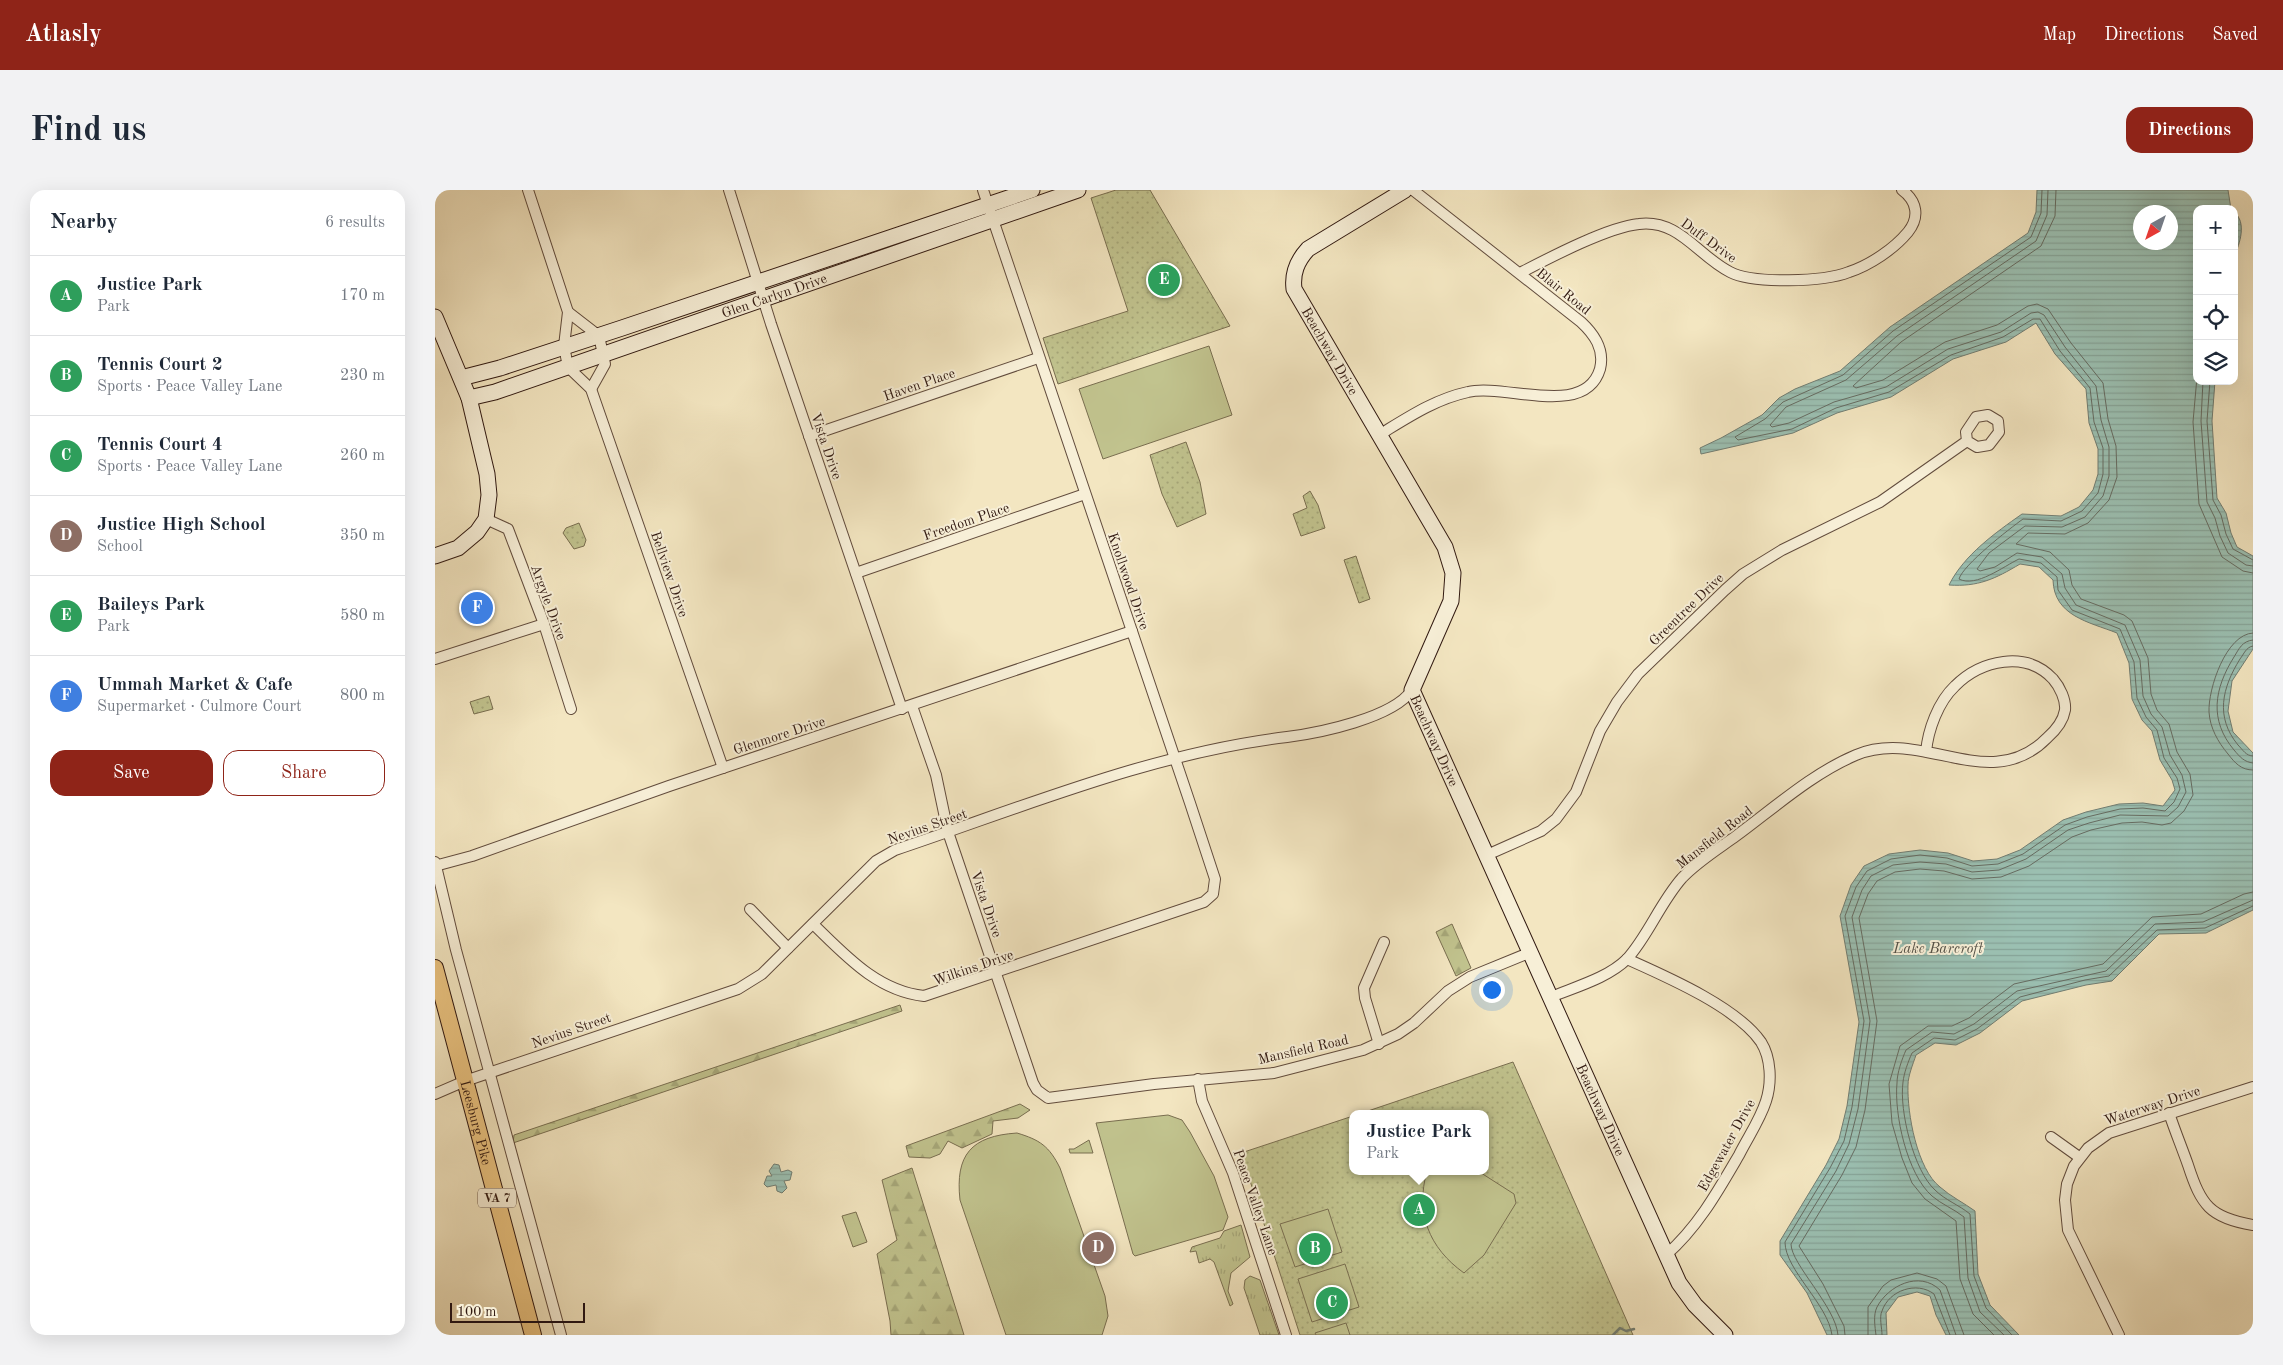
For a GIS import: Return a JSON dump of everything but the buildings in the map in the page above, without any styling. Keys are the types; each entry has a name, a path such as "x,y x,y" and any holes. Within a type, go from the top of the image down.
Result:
{"main road":[{"name":"Leesburg Pike","path":"435,968 533,1335"}],"street":[{"path":"528,190 568,312 564,346 568,367"},
{"name":"Vista Drive","path":"729,190 856,573 907,707 936,775 948,832 1033,1083 1043,1096 1055,1098"},
{"name":"Glen Carlyn Drive","path":"461,378 500,368 759,282 985,197 1032,190"},
{"name":"Glen Carlyn Drive","path":"469,398 495,392 1078,190"},
{"name":"Beachway Drive","path":"1405,190 1308,249 1297,263 1293,281 1297,297 1445,547 1453,573 1452,594 1446,616 1412,690 1666,1255 1685,1293 1725,1335"},
{"name":"Blair Road","path":"1379,435 1440,400 1468,392 1495,389 1560,397 1580,392 1595,379 1601,358 1600,348 1590,331 1413,190"},
{"name":"Duff Drive","path":"1520,274 1575,247 1639,224 1653,224 1674,230 1715,264 1745,279 1786,280 1836,276 1866,264 1907,234 1916,216 1914,204 1902,190"},
{"name":"Knollwood Drive","path":"985,197 1215,879 1215,890 1204,902 1130,928"},
{"path":"568,312 599,336 605,364 591,389"},
{"path":"435,317 469,398 489,485 486,519 469,541 458,548 435,556"},
{"name":"Haven Place","path":"809,436 1038,358"},
{"name":"Bellview Drive","path":"568,367 591,389 723,768"},
{"name":"Greentree Drive","path":"1487,855 1541,831 1556,819 1576,792 1600,731 1617,702 1638,674 1743,574 1782,550 1880,502 1967,441"},
{"name":"Freedom Place","path":"856,573 1085,494"},
{"name":"Argyle Drive","path":"486,519 508,530 544,624 571,709"},
{"path":"435,659 544,624"},
{"name":"Glenmore Drive","path":"435,865 472,856 723,768 1131,631"},
{"name":"Mansfield Road","path":"1551,998 1611,971 1627,959 1654,915 1685,876 1827,770 1859,754 1904,748 1926,752 1987,763 2005,763 2021,758 2041,745 2063,719 2065,708 2057,684 2047,672 2031,664 2012,661 1990,664 1970,674 1953,688 1945,701 1927,736 1926,752"},
{"name":"Nevius Street","path":"435,1094 465,1081 738,989 761,974 876,861 895,850 1174,757 1238,743 1303,735 1339,728 1397,704 1412,690"},
{"path":"435,865 456,950 561,1335"},
{"path":"750,908 788,948"},
{"name":"Wilkins Drive","path":"813,924 858,967 901,992 931,996 1130,928"},
{"path":"1379,1044 1365,998 1364,988 1384,942"},
{"name":"Mansfield Road","path":"1055,1098 1197,1079 1274,1072 1379,1044 1414,1023 1456,985 1497,965 1531,952"},
{"name":"Edgewater Drive","path":"1627,959 1670,979 1740,1020 1761,1043 1769,1064 1767,1100 1752,1131 1698,1222 1666,1255"},
{"name":"Peace Valley Lane","path":"1197,1079 1202,1102 1233,1173 1286,1335"},
{"name":"Waterway Drive","path":"2119,1335 2068,1230 2065,1216 2067,1184 2079,1157 2093,1143 2109,1133 2253,1087"},
{"path":"2169,1114 2193,1181 2204,1204 2223,1218 2253,1226"},
{"path":"2051,1137 2079,1157"}],"green space":[{"path":"1116,190 1150,190 1230,326 1058,384 1043,338 1128,311 1091,198"},
{"path":"1209,346 1232,415 1103,459 1079,389"},
{"path":"1186,442 1200,482 1206,514 1177,527 1162,494 1150,455"},
{"path":"1310,491 1318,505 1325,528 1301,536 1293,514 1307,508 1303,496"},
{"path":"579,523 586,540 584,546 574,549 563,533 566,528"},
{"path":"1356,556 1370,599 1359,603 1344,560"},
{"path":"489,696 493,709 474,714 470,702"},
{"path":"1452,924 1471,968 1456,976 1436,932"},
{"path":"900,1005 902,1011 513,1143 514,1135"},
{"path":"1513,1062 1633,1335 1300,1335 1241,1153 1349,1117 1349,1175 1489,1175 1489,1110 1371,1110"},
{"path":"1020,1104 1030,1110 1018,1118 993,1121 992,1134 962,1148 948,1141 940,1154 930,1158 909,1157 906,1146"},
{"path":"1168,1115 1182,1120 1190,1132 1214,1176 1228,1217 1223,1230 1135,1256 1096,1123"},
{"path":"1017,1133 1038,1141 1048,1149 1060,1168 1105,1296 1108,1316 1102,1335 1006,1335 960,1200 959,1184 960,1171 969,1151 988,1138"},
{"path":"1089,1140 1093,1153 1070,1153 1069,1149 1074,1149"},
{"path":"912,1168 964,1335 891,1335 877,1254 897,1240 882,1180"},
{"path":"1426,1175 1484,1175 1514,1194 1516,1203 1484,1255 1464,1273 1442,1252 1428,1228 1424,1215 1424,1186"},
{"path":"1328,1209 1342,1252 1295,1267 1280,1224"},
{"path":"856,1212 867,1242 853,1247 842,1216"},
{"path":"1241,1225 1250,1257 1231,1273 1228,1291 1233,1304 1230,1306 1214,1262 1210,1259 1199,1263 1196,1251 1190,1252 1192,1247 1220,1238 1224,1231"},
{"path":"1345,1264 1359,1307 1312,1322 1298,1279"},
{"path":"1250,1276 1260,1280 1279,1335 1260,1335 1244,1288 1245,1280"},
{"path":"1346,1323 1350,1335 1316,1335 1315,1333"}],"water":[{"name":"Lake Barcroft","path":"2037,190 2228,190 2230,205 2193,205 2193,385 2215,385 2212,421 2217,498 2226,513 2237,547 2253,556 2253,649 2232,681 2228,711 2233,732 2253,753 2253,910 2206,933 2159,934 2112,981 2086,985 2022,1001 1980,1033 1956,1045 1935,1043 1916,1055 1909,1078 1908,1097 1915,1140 1920,1154 1932,1179 1948,1193 1975,1211 1978,1274 1990,1305 2019,1335 1946,1335 1936,1315 1930,1296 1917,1292 1898,1297 1886,1313 1887,1335 1827,1335 1807,1293 1780,1255 1780,1241 1826,1165 1839,1139 1847,1106 1859,1022 1840,916 1851,885 1864,866 1889,854 1920,850 1948,853 1973,861 1997,859 2020,850 2063,820 2119,804 2143,803 2163,806 2175,790 2172,780 2160,760 2152,731 2142,720 2132,699 2129,663 2117,633 2085,621 2066,610 2059,602 2053,580 2039,567 2020,564 1986,581 1969,585 1949,585 1963,564 1981,545 2022,514 2061,516 2079,507 2093,490 2098,474 2098,449 2089,423 2086,389 2055,354 2036,323 2006,342 1953,359 1891,397 1837,413 1793,433 1701,454 1700,448 1762,415 1779,398 1795,389 1840,371 1890,327 2028,233 2036,212"},
{"path":"2238,216 2241,227 2238,245"},
{"path":"774,1164 779,1165 781,1172 788,1170 792,1172 790,1180 784,1181 787,1188 782,1193 777,1191 776,1185 767,1187 764,1184 767,1176 772,1176 769,1171"}],"waterway":[{"path":"1613,1335 1620,1328 1626,1331 1634,1329"}],"place":[{"name":"Baileys Park","path":"1164,280"},
{"name":"Ummah Market & Cafe","path":"477,608"},
{"name":"Justice Park","path":"1419,1210"},
{"name":"Justice High School","path":"1098,1248"},
{"name":"Tennis Court 2","path":"1315,1249"},
{"name":"Tennis Court 4","path":"1332,1303"}]}
